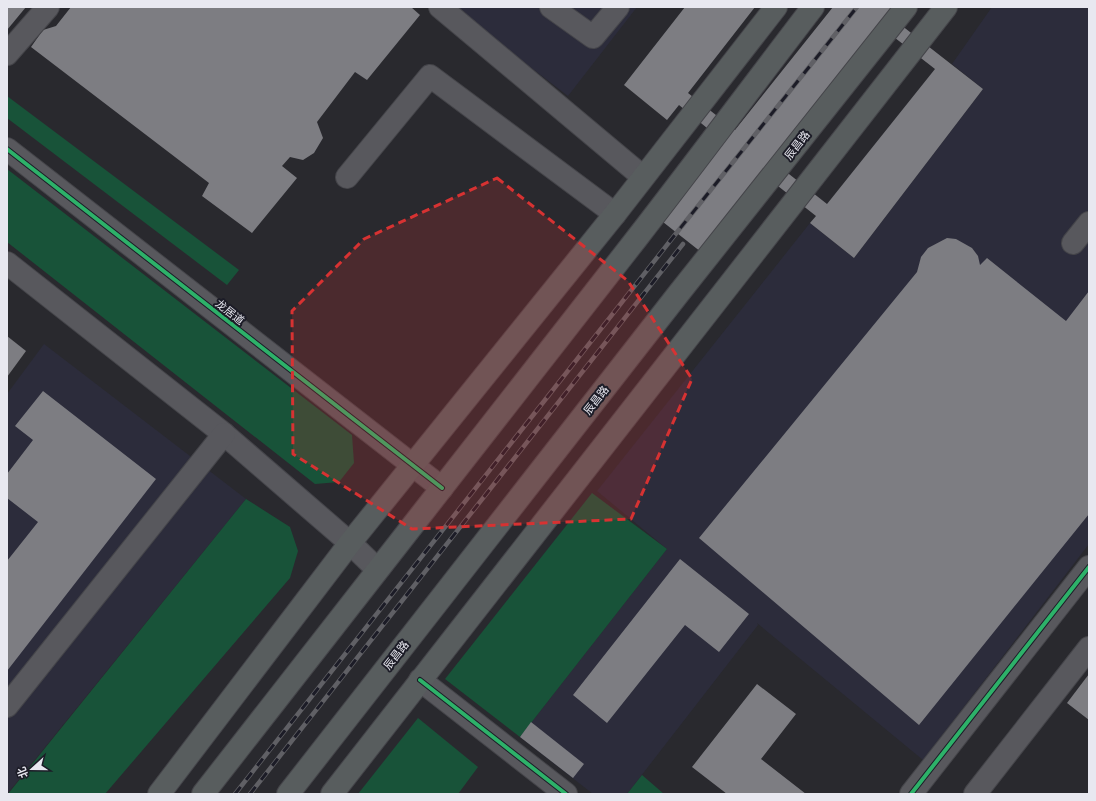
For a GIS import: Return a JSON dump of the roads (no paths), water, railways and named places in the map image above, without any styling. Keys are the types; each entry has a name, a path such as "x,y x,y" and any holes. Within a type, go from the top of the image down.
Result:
{"main road":[{"path":"159,794 350,543 412,464 615,214 776,7"},
{"path":"203,794 377,569 642,232 813,7"},
{"name":"辰昌路","path":"288,794 674,300 906,7"},
{"path":"332,794 946,7"}],"street":[{"path":"7,54 48,7"},
{"path":"551,7 593,37 618,7"},
{"path":"450,10 643,177"},
{"path":"347,177 430,76 615,214"},
{"name":"龙居道","path":"7,149 442,488"},
{"path":"1073,242 1089,223"},
{"path":"7,263 224,434 350,543 377,569"},
{"path":"7,706 224,434"},
{"path":"911,794 1089,567"},
{"path":"975,794 1089,648"},
{"path":"420,680 566,794"}],"railway":[{"path":"235,794 674,236 857,7"},
{"path":"250,794 683,244"}]}
